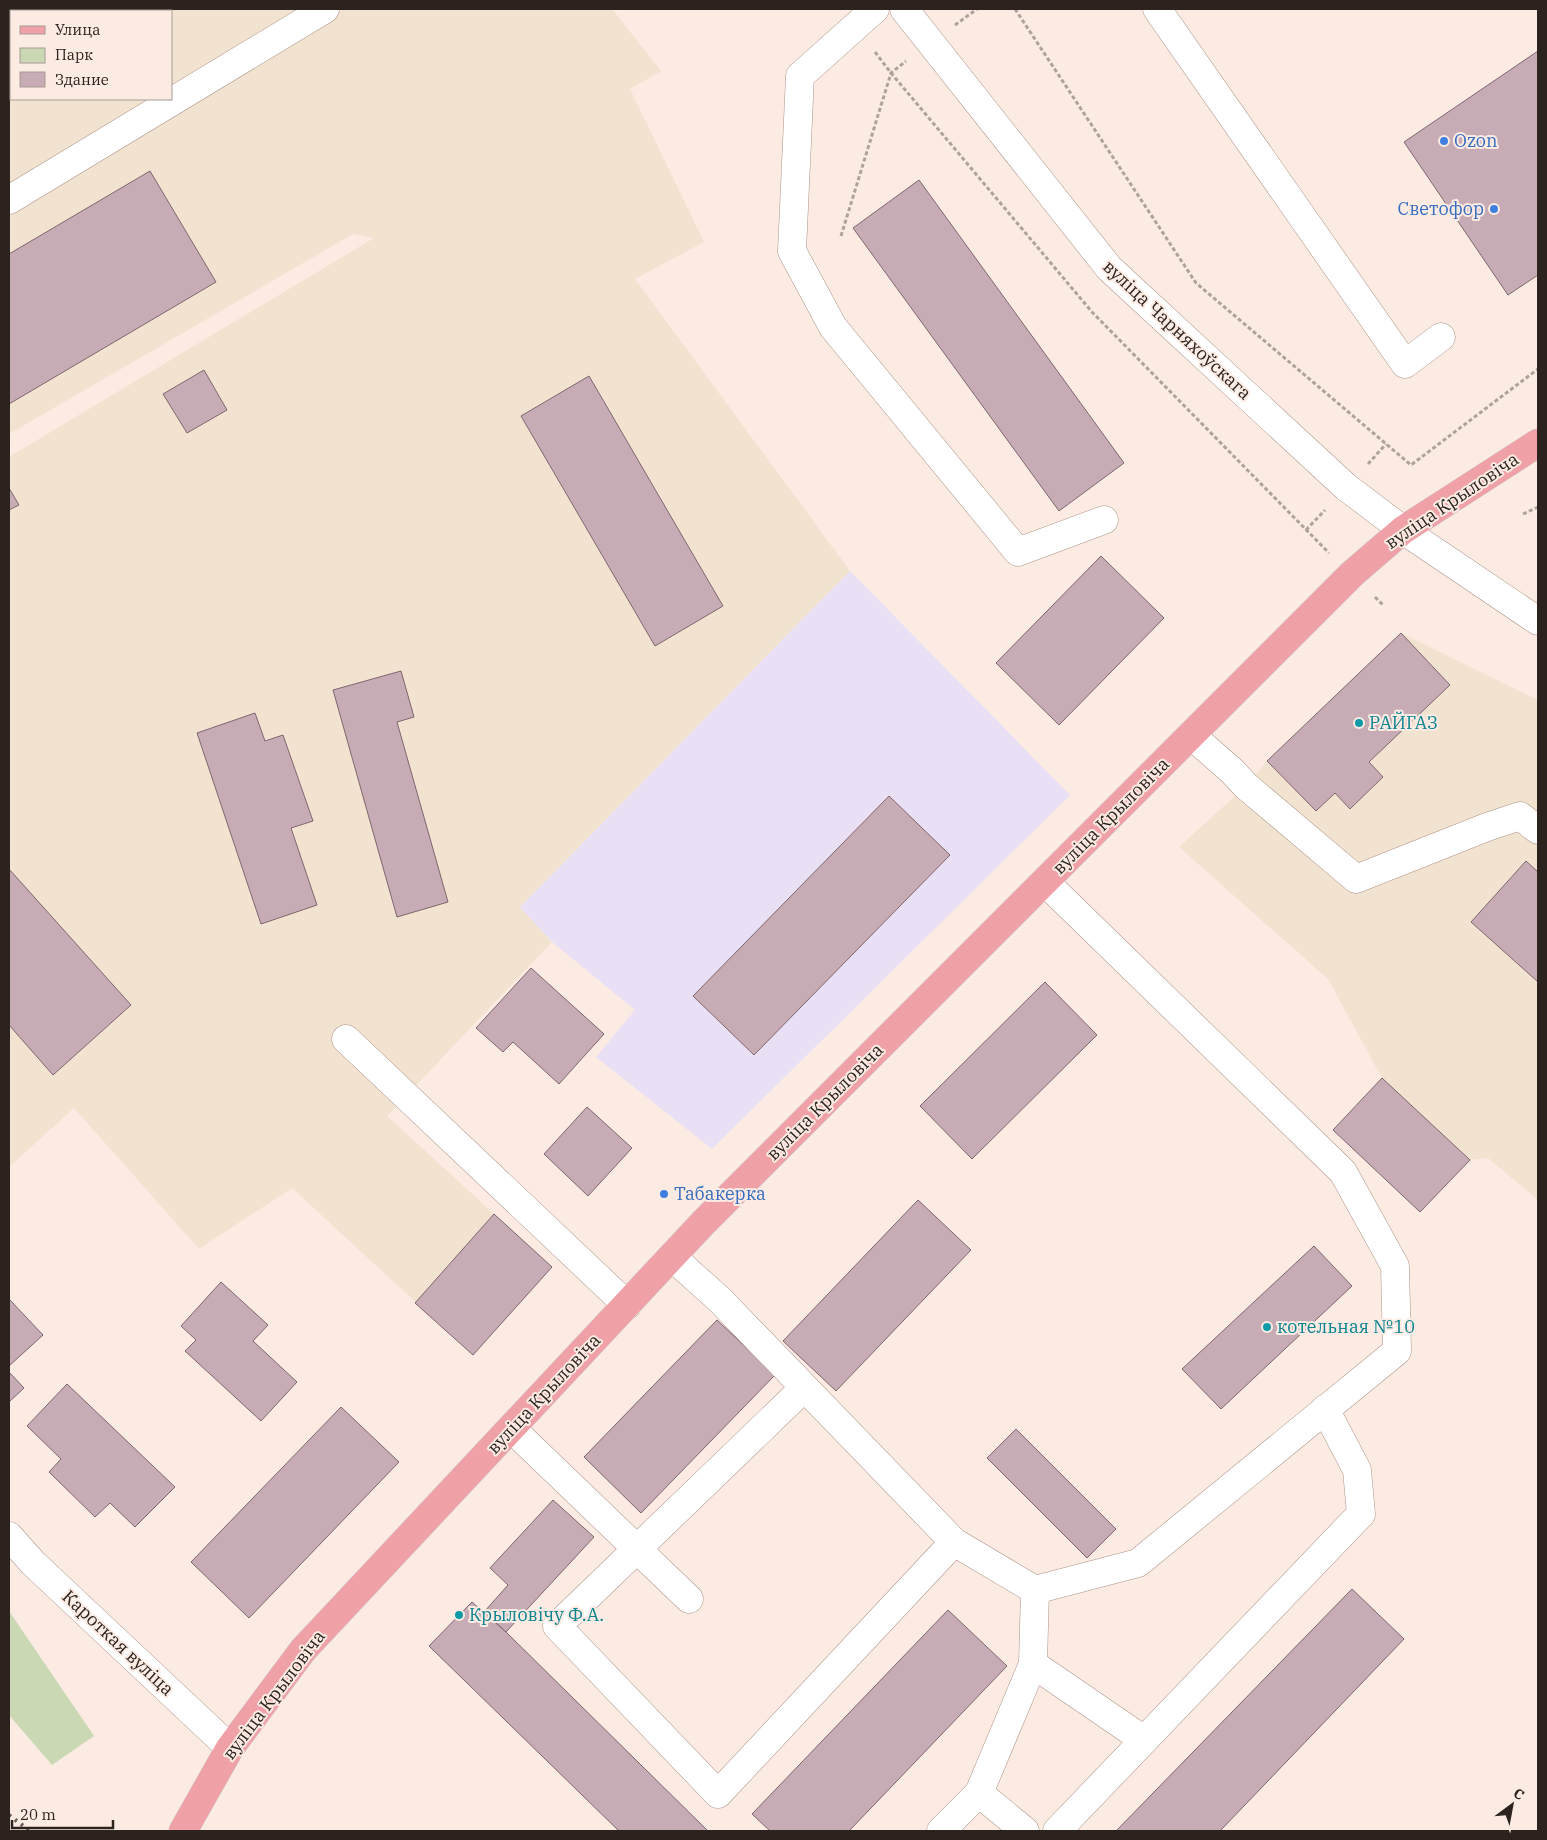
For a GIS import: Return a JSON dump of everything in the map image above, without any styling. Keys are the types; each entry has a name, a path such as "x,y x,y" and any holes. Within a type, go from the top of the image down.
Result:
{"main road":[{"name":"вуліца Крыловіча","path":"183,1831 230,1748 304,1650 672,1257 1352,574 1403,530 1538,443"}],"street":[{"path":"9,200 325,9"},
{"name":"вуліца Чарняхоўскага","path":"904,9 1109,268 1346,487 1403,530 1538,621"},
{"path":"1157,9 1405,364 1441,337"},
{"path":"866,17 800,76 792,251 833,327 1018,552 1104,520"},
{"path":"1191,735 1246,786 1356,879 1487,827 1520,816 1538,830"},
{"path":"672,1257 719,1299 954,1542 1035,1590 1138,1563 1397,1351 1396,1266 1343,1172 1045,882"},
{"path":"346,1039 627,1305"},
{"path":"804,1388 557,1626 718,1794 954,1542"},
{"path":"1057,1831 1361,1514 1357,1470 1325,1409"},
{"path":"511,1428 689,1599"},
{"name":"Кароткая вуліца","path":"9,1536 33,1563 230,1748"},
{"path":"942,1831 980,1793 1033,1664 1035,1590"},
{"path":"1033,1664 1144,1740"},
{"path":"980,1793 1025,1831"}],"path":[{"path":"841,236 890,73 977,9"},
{"path":"1015,9 1196,283 1411,465 1538,369"},
{"path":"866,17 890,73 1092,312 1383,605"},
{"path":"1523,514 1538,508"}],"shaded area":[{"path":"9,9 612,9 661,71 630,89 704,242 635,279 850,571 520,907 552,942 387,1116 552,1267 473,1355 292,1188 199,1249 74,1108 9,1167 9,457 374,238 353,234 9,434"},
{"path":"850,571 1070,795 712,1149 596,1057 635,1010 552,942 520,907"},
{"path":"1401,633 1538,700 1538,1200 1488,1158 1470,1160 1382,1078 1328,979 1179,847 1246,786 1267,761"}],"green space":[{"path":"9,1611 94,1736 52,1765 9,1715"}],"building":[{"name":"Светофор","path":"1538,51 1538,275 1508,295 1404,142"},
{"path":"150,171 216,282 9,404 9,254"},
{"path":"919,180 1124,463 1059,511 853,228"},
{"path":"204,370 227,410 187,433 163,394"},
{"path":"589,376 723,606 655,646 521,416"},
{"path":"9,488 19,505 9,510"},
{"path":"1101,556 1164,618 1059,725 996,663"},
{"name":"РАЙГАЗ","path":"1401,633 1450,685 1369,762 1383,777 1350,809 1335,793 1316,811 1267,761"},
{"path":"401,671 414,717 397,722 448,902 397,917 333,690"},
{"path":"255,713 265,741 283,735 313,821 291,828 317,905 261,924 197,733"},
{"path":"889,796 950,855 754,1055 693,996"},
{"path":"1526,861 1538,872 1538,982 1471,922"},
{"path":"9,869 131,1005 53,1075 9,1025"},
{"path":"531,968 604,1034 559,1084 513,1042 503,1052 476,1028"},
{"path":"1045,982 1097,1035 972,1159 920,1106"},
{"path":"1382,1078 1470,1160 1420,1212 1333,1130"},
{"path":"587,1107 632,1148 588,1196 544,1154"},
{"path":"918,1200 971,1250 836,1391 783,1341"},
{"path":"494,1214 552,1267 473,1355 415,1303"},
{"name":"котельная №10","path":"1314,1246 1352,1286 1221,1409 1182,1369"},
{"path":"221,1282 268,1325 253,1341 297,1382 261,1421 185,1351 196,1340 181,1326"},
{"path":"9,1299 43,1335 9,1366"},
{"path":"717,1320 775,1375 641,1513 584,1457"},
{"path":"9,1372 24,1388 9,1402"},
{"path":"67,1384 175,1487 135,1527 110,1503 95,1517 49,1472 61,1459 27,1426"},
{"path":"341,1407 399,1462 249,1618 191,1562"},
{"path":"1016,1429 1116,1529 1087,1558 987,1458"},
{"path":"553,1500 594,1537 506,1632 484,1612 508,1585 490,1568"},
{"path":"1352,1589 1404,1639 1220,1831 1116,1831"},
{"path":"472,1602 506,1632 708,1831 619,1831 429,1646"},
{"path":"948,1610 1007,1666 849,1831 770,1831 752,1814"}],"railway":[{"path":"9,1815 30,1831"}],"place":[{"name":"Ozon","path":"1444,141"},
{"name":"Светофор","path":"1494,209"},
{"name":"РАЙГАЗ","path":"1359,723"},
{"name":"Табакерка","path":"664,1194"},
{"name":"котельная №10","path":"1267,1327"},
{"name":"Крыловічу Ф.А.","path":"459,1615"}]}
